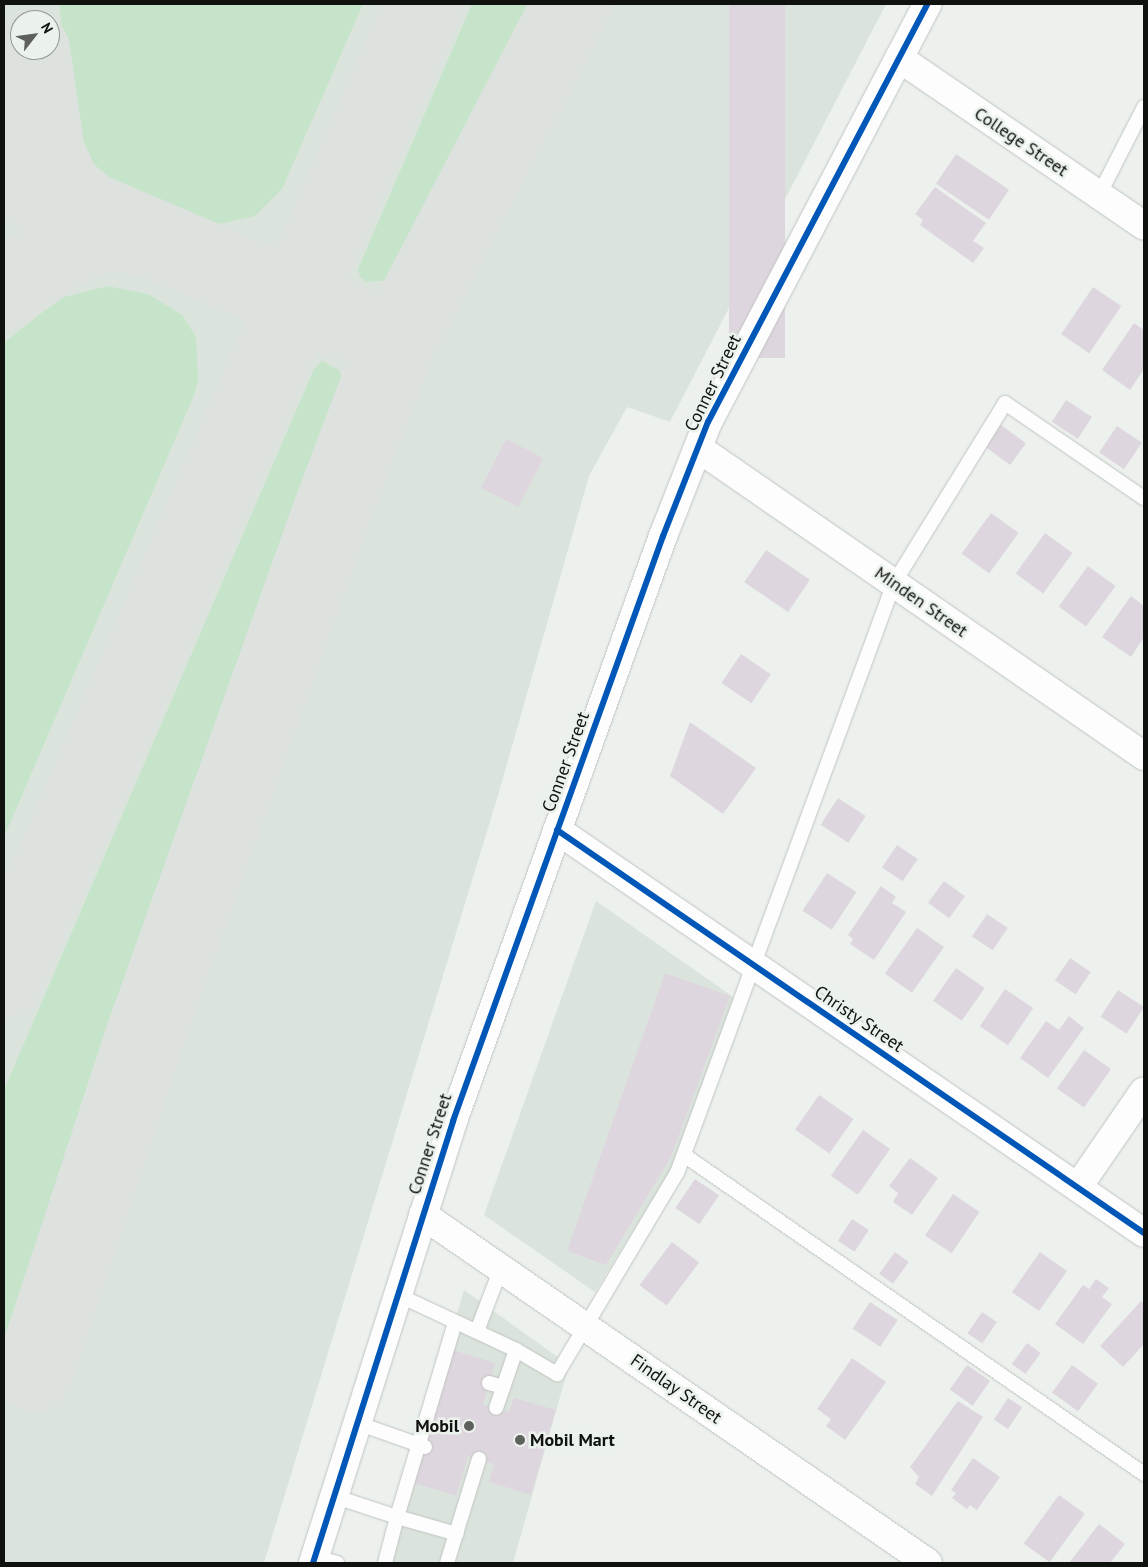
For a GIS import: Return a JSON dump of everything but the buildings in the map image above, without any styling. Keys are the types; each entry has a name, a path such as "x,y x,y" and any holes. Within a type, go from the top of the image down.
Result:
{"street":[{"name":"Conner Street","path":"322,1561 333,1496 423,1215 557,830 698,448 927,4"},
{"name":"College Street","path":"899,58 1144,226"},
{"name":"Minden Street","path":"698,448 1144,756"},
{"name":"Christy Street","path":"557,830 1144,1233"},
{"path":"1078,1187 1144,1091"},
{"name":"Findlay Street","path":"423,1215 928,1563"}],"lane":[{"path":"1099,195 1144,107"},
{"path":"398,1295 516,1350 557,1374 677,1173 894,583 1005,403 1144,498"},
{"path":"684,1155 1144,1474"},
{"path":"477,1331 501,1268"},
{"path":"385,1563 397,1517 422,1446 455,1322"},
{"path":"496,1408 516,1350"},
{"path":"489,1382 503,1387"},
{"path":"357,1423 422,1446"},
{"path":"447,1563 457,1534 475,1461"},
{"path":"333,1496 457,1534"}],"shaded area":[{"path":"4,4 886,4 670,422 627,407 589,476 499,792 264,1563 4,1563"},
{"path":"596,901 736,999 672,1168 595,1292 484,1215"},
{"path":"464,1290 569,1365 513,1563 382,1563"}],"green space":[{"path":"59,4 363,4 282,189 255,216 219,224 184,215 116,184 91,163 72,122"},
{"path":"472,4 535,4 400,266 388,280 367,282 360,277 358,269"},
{"path":"108,286 148,294 182,315 196,337 198,379 195,393 4,837 4,343 60,298"},
{"path":"322,361 339,370 345,389 102,1071 27,1301 15,1328 4,1337 4,1090 314,369"}],"taxiway":[{"path":"4,979 423,4"},
{"path":"34,1372 144,1037 334,505 396,342 571,4"},
{"path":"31,60 45,153 61,188 88,211"},
{"path":"4,175 344,320"},
{"path":"4,290 65,247 88,237 106,232 148,236"}],"cycle path":[{"path":"313,1563 453,1121 663,536 708,422 927,4"},
{"path":"557,830 1144,1233"}],"place":[{"name":"Mobil","path":"469,1426"},
{"name":"Mobil Mart","path":"520,1440"}]}
